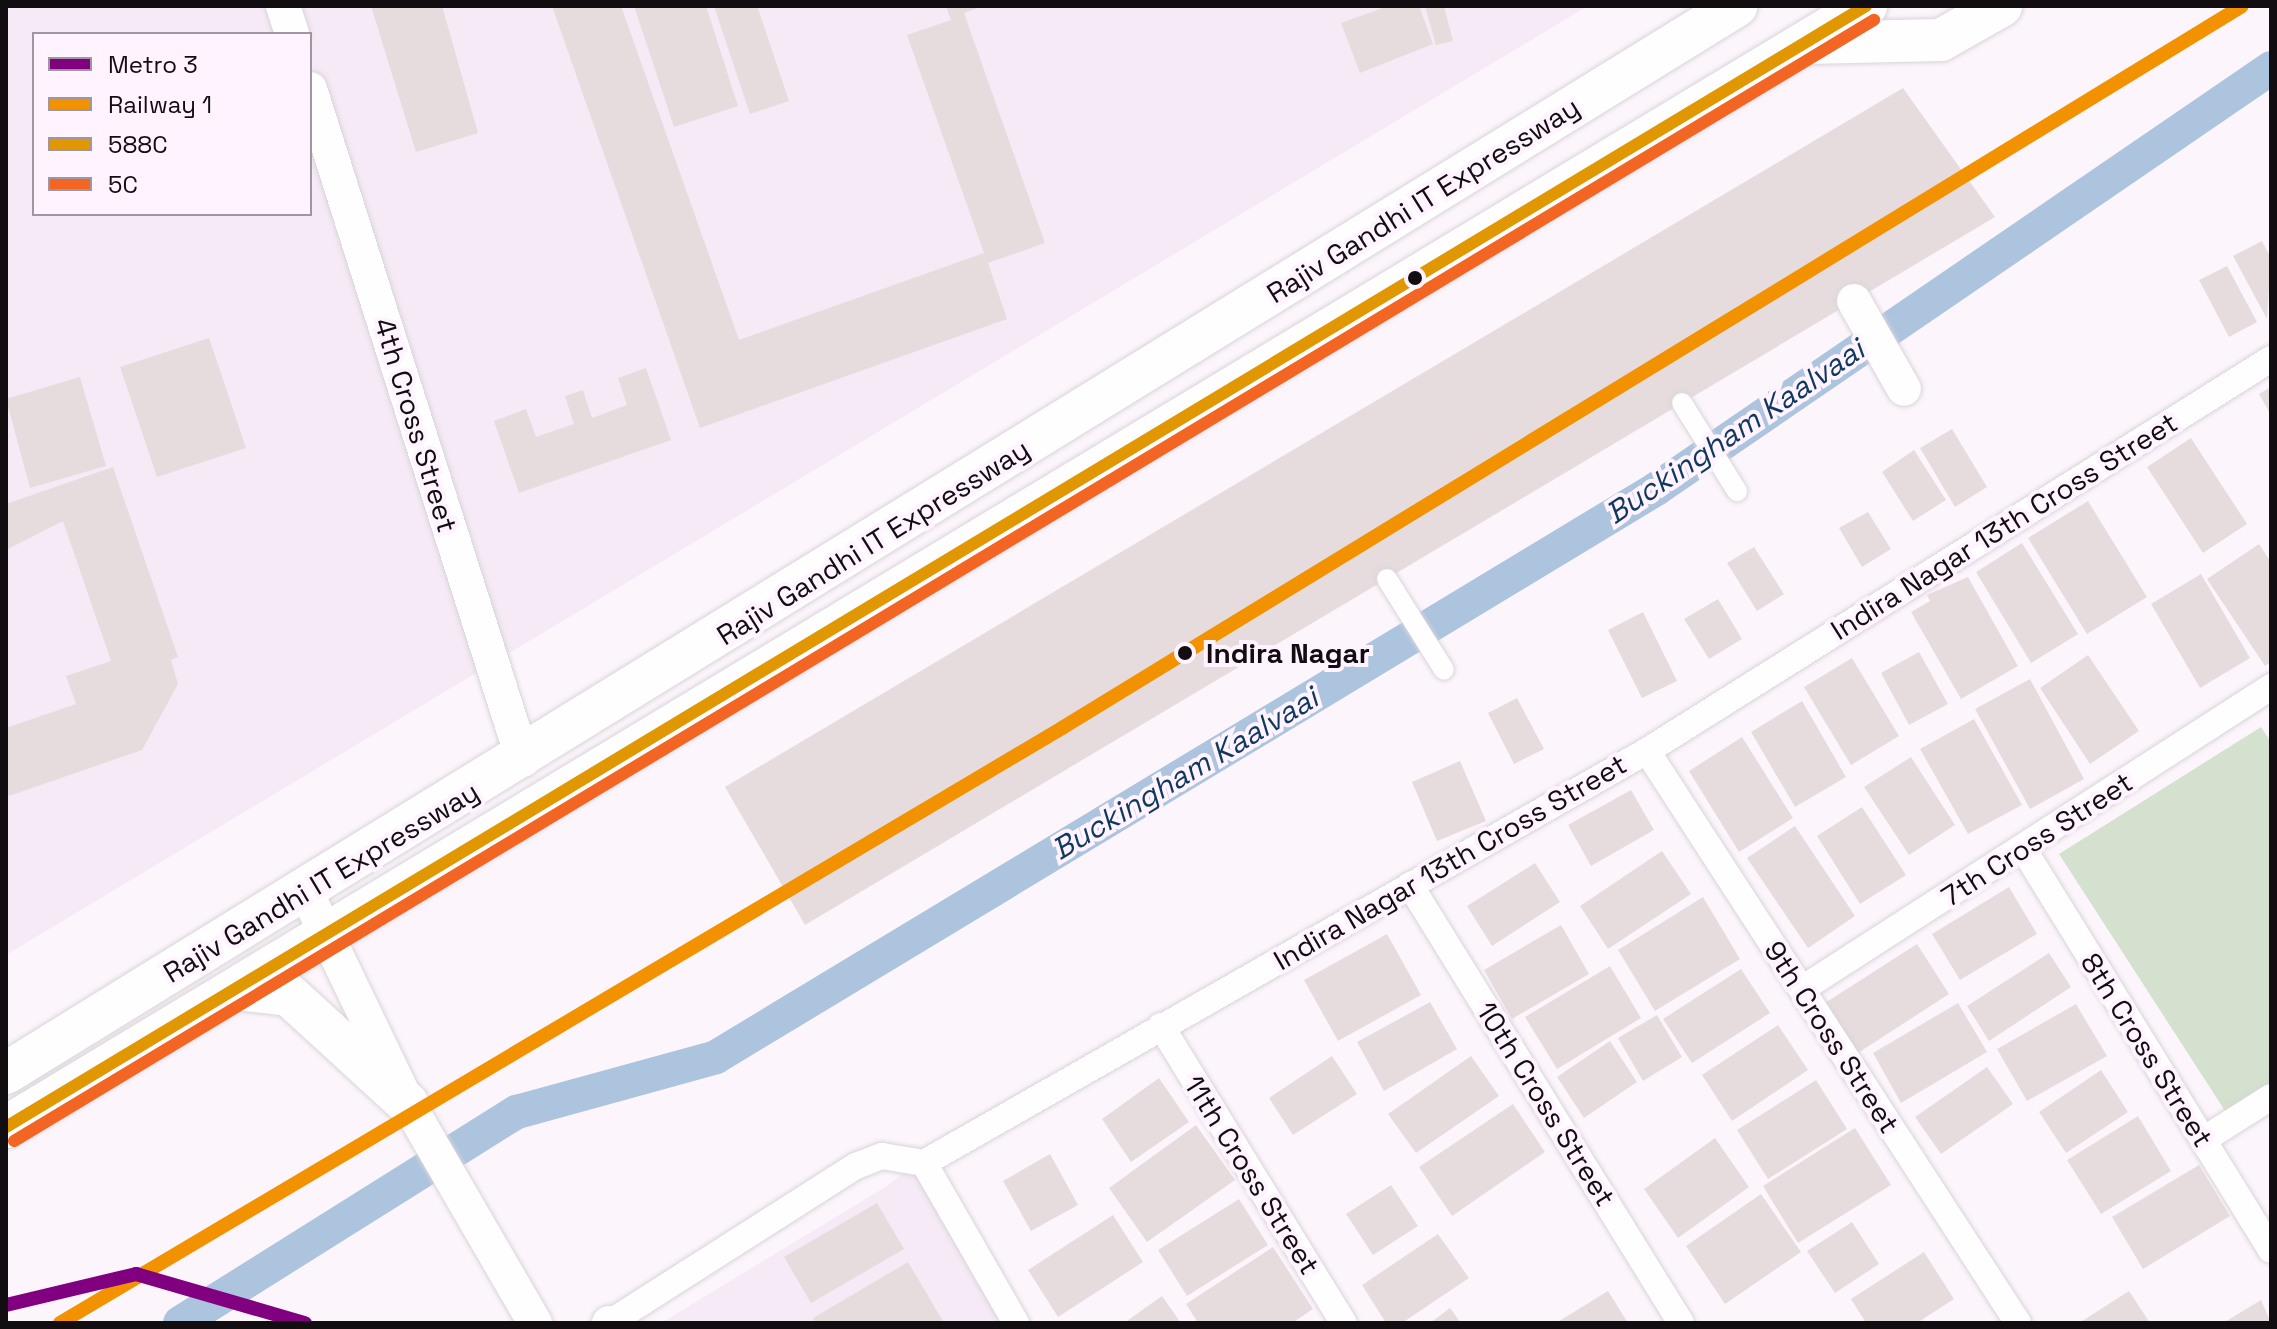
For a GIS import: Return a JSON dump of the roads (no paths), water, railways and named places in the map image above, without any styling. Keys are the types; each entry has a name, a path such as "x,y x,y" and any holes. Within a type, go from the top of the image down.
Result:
{"main road":[{"name":"Rajiv Gandhi IT Expressway","path":"6,1127 1799,43 1866,6"},
{"path":"1799,43 1941,40 2001,6"},
{"name":"Rajiv Gandhi IT Expressway","path":"6,1073 523,760 1733,7"},
{"path":"236,989 289,995 408,1104"}],"street":[{"path":"283,6 291,32"},
{"name":"4th Cross Street","path":"312,95 523,760"},
{"path":"1854,301 1904,389"},
{"name":"Indira Nagar 13th Cross Street","path":"924,1163 1647,751 2271,359"},
{"path":"1682,403 1737,491"},
{"path":"1387,579 1444,670"},
{"name":"7th Cross Street","path":"1802,989 2270,690"},
{"name":"9th Cross Street","path":"1647,751 2018,1323"},
{"name":"8th Cross Street","path":"2024,850 2271,1250"},
{"name":"10th Cross Street","path":"1410,885 1681,1323"},
{"path":"306,892 329,933 408,1104 502,1261 535,1323"},
{"name":"11th Cross Street","path":"1161,1026 1344,1323"},
{"path":"2203,1140 2271,1097"},
{"path":"613,1322 856,1166 891,1156 924,1163 1016,1323"}],"waterway":[{"name":"Buckingham Kaalvaai","path":"180,1323 517,1112 716,1057 1656,489 2271,68"}],"metro line":[{"name":"3","path":"6,1305 136,1274 305,1323"}],"rail line":[{"name":"1","path":"60,1323 1062,728 2242,6"}],"place":[{"name":"Indira Nagar","path":"1185,653"}]}
